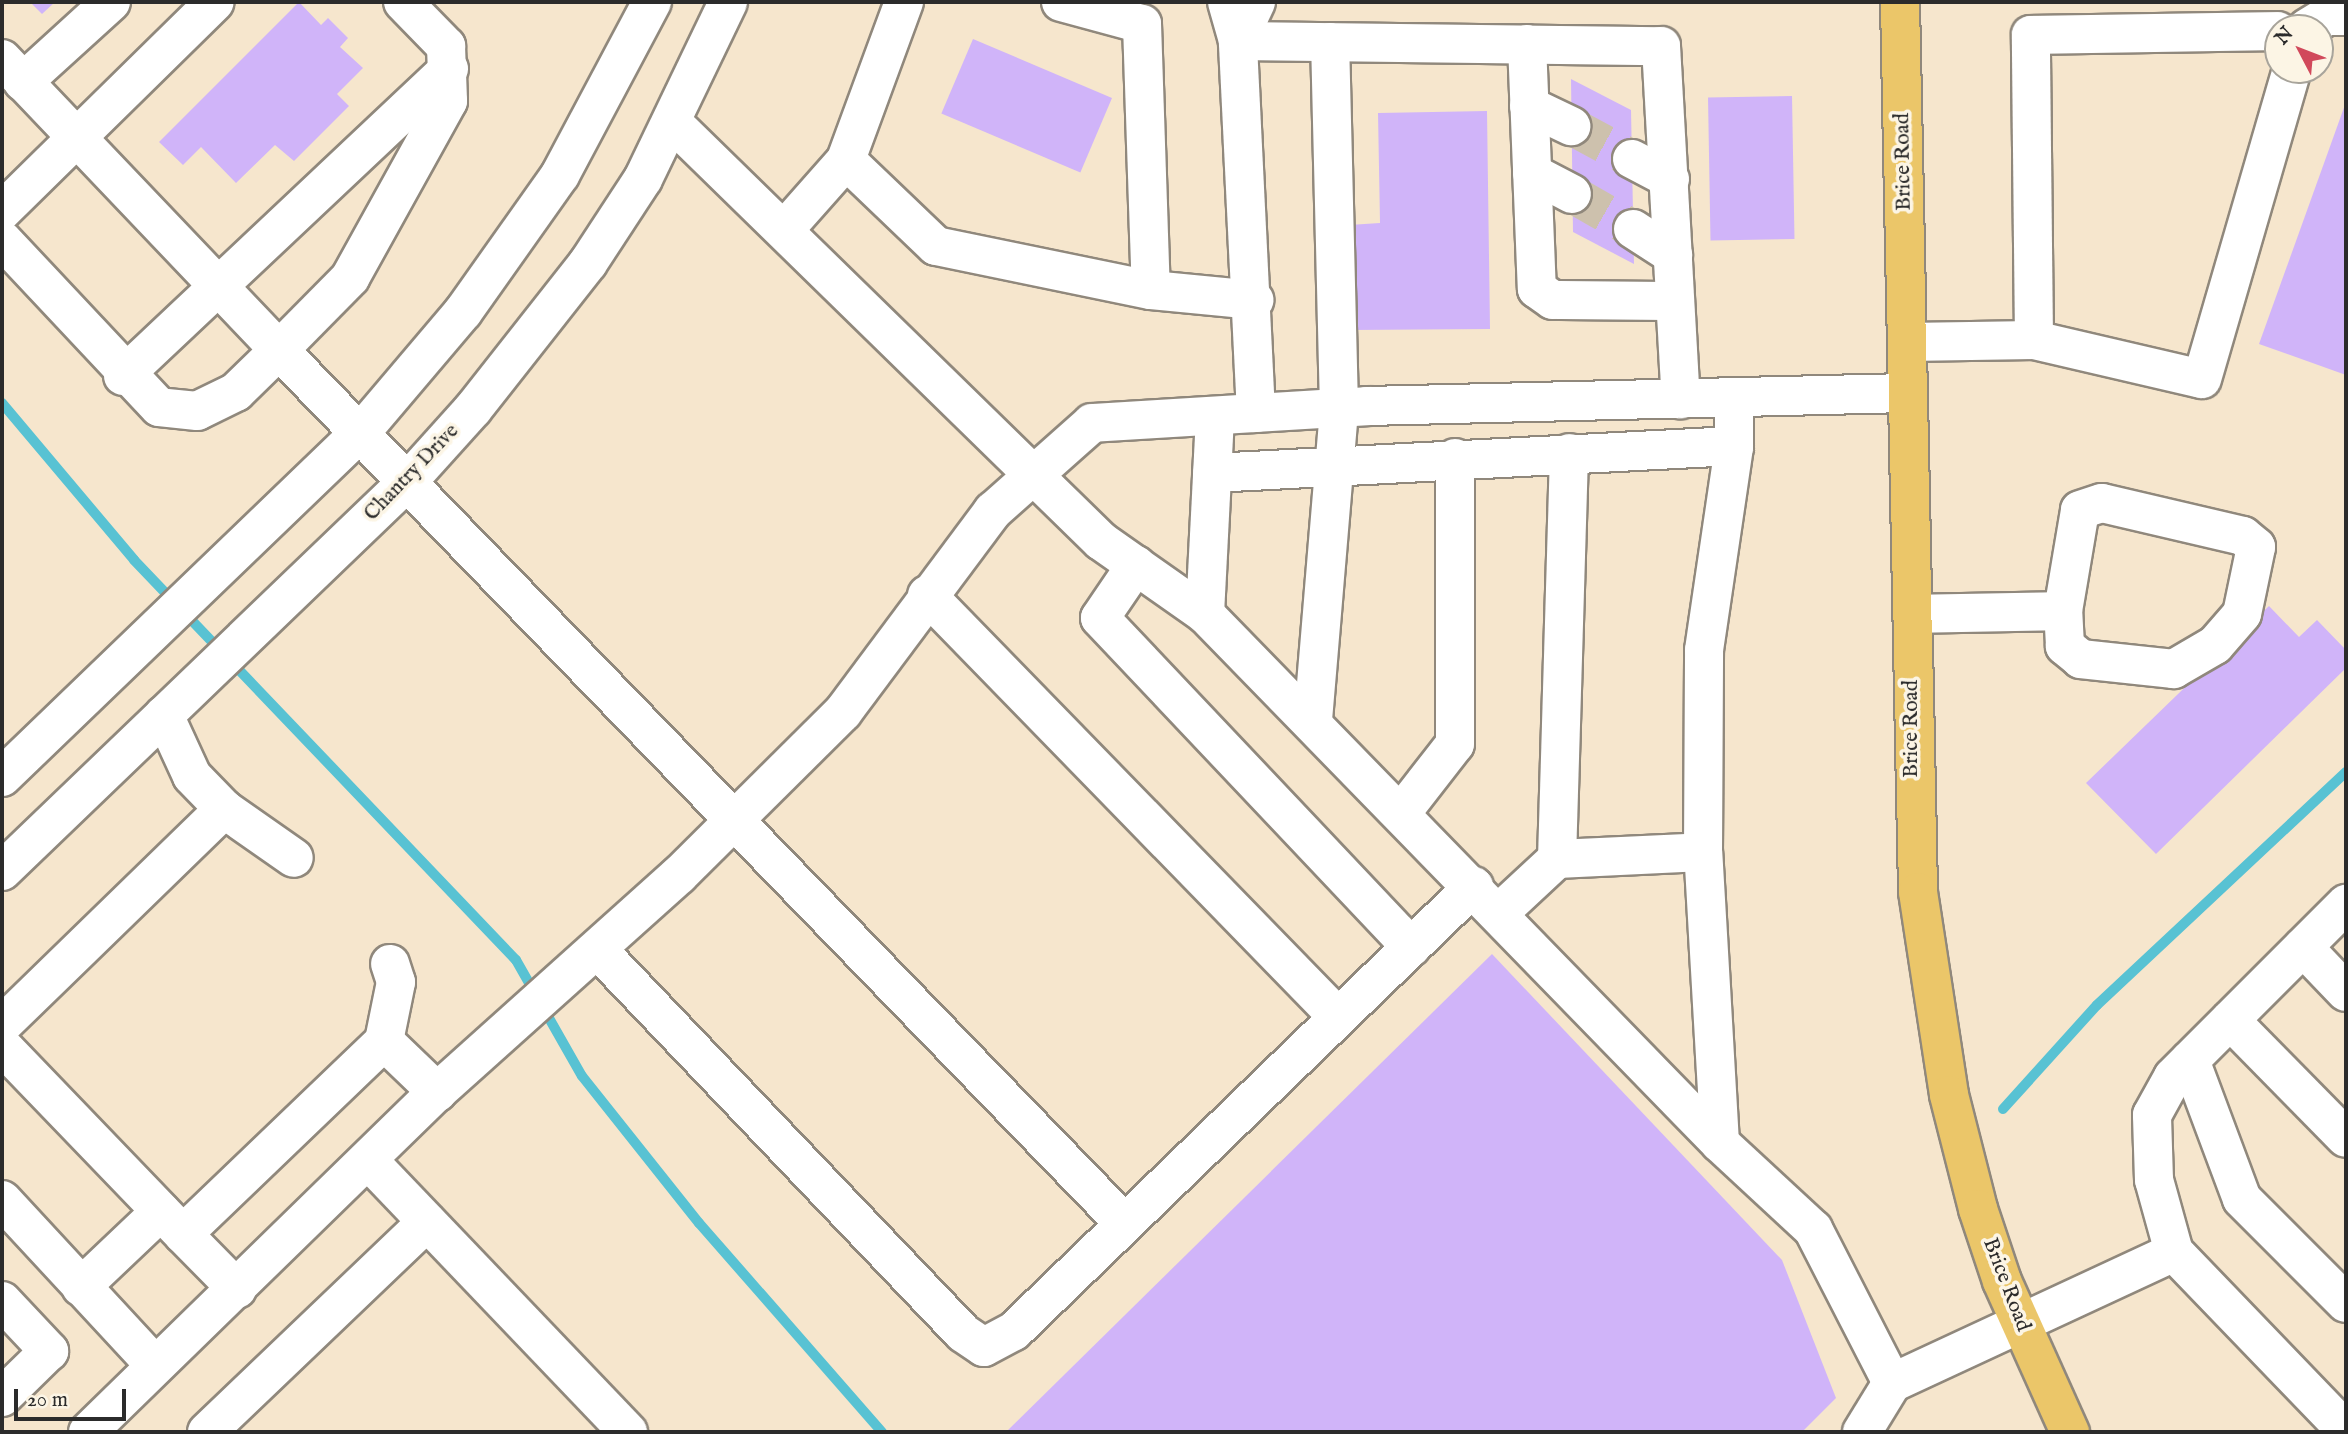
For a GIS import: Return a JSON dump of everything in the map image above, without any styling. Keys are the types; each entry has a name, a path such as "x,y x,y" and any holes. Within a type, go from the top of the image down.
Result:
{"main road":[{"name":"Brice Road","path":"1900,2 1918,892 1949,1095 1978,1209 2019,1322 2070,1432"}],"street":[{"path":"111,2 12,71 279,350 410,479 1125,1224"},
{"path":"2,211 215,2"},
{"path":"2,240 123,376 159,407 197,411 236,392 350,278 448,101 449,69 446,46 403,2"},
{"path":"2,777 362,431 516,242 607,98 652,2"},
{"name":"Chantry Drive","path":"2,871 410,479 588,264 673,123 728,2"},
{"path":"785,229 846,160 904,2"},
{"path":"1061,2 1142,24 1151,290"},
{"path":"1227,2 1238,41 1255,300 1256,413"},
{"path":"1238,41 1256,2"},
{"path":"2034,340 2031,35 2264,31"},
{"path":"1238,41 1661,46 1681,399"},
{"path":"1313,720 1339,408 1330,42"},
{"path":"1527,44 1538,289 1544,298 1675,301"},
{"path":"123,376 449,69"},
{"path":"1907,342 2034,340 2202,379 2288,84"},
{"path":"1530,106 1571,126"},
{"path":"673,123 785,229 1030,473 1136,565 1205,614 1313,720 1720,1143 1813,1229 1892,1383"},
{"path":"1632,159 1670,179"},
{"path":"846,160 936,246 1151,290 1255,300"},
{"path":"1532,173 1573,194"},
{"path":"1633,229 1673,255"},
{"path":"88,1432 437,1093 597,949 843,712 927,595 1030,473 1092,424 1339,408 1908,393"},
{"path":"1720,1143 1703,852 1703,650 1734,446 1734,397"},
{"path":"1205,614 1215,416"},
{"path":"1212,472 1334,463 1734,446"},
{"path":"1557,859 1569,453"},
{"path":"1402,812 1455,744 1455,458"},
{"path":"2102,503 2243,536 2256,547 2242,614 2215,645 2174,669 2081,659 2065,646 2063,611 2080,510 2091,506 2102,503"},
{"path":"1136,565 1100,618 1411,947"},
{"path":"927,595 1338,1017"},
{"path":"1913,614 2063,611"},
{"path":"164,715 192,776 224,809 294,858"},
{"path":"2,1024 224,809"},
{"path":"597,949 963,1334 984,1347 1014,1331 1411,947 1557,859 1703,852"},
{"path":"2346,904 2190,1060 2152,1115 2154,1180 2174,1252 2346,1431"},
{"path":"2302,947 2346,992"},
{"path":"81,1287 172,1222 384,1041 396,982 390,964"},
{"path":"2230,1020 2346,1138"},
{"path":"384,1041 437,1093"},
{"path":"2,1046 237,1289"},
{"path":"2190,1060 2242,1199 2346,1303"},
{"path":"369,1161 628,1432"},
{"path":"2,1200 155,1365"},
{"path":"206,1432 427,1222"},
{"path":"1862,1432 1892,1383 2174,1252"},
{"path":"2,1301 49,1351 2,1397"}],"building":[{"path":"30,2 55,2 42,14"},
{"path":"299,2 321,25 328,18 348,38 340,47 363,68 337,94 349,106 294,161 275,145 236,183 201,147 183,165 159,142"},
{"path":"973,39 1112,98 1080,173 941,114"},
{"path":"1571,79 1631,110 1634,264 1573,232"},
{"path":"1792,96 1794,239 1711,240 1708,97"},
{"path":"2346,102 2346,375 2259,344"},
{"path":"1487,111 1490,329 1350,330 1349,225 1380,223 1378,113"},
{"path":"2269,606 2299,637 2317,620 2346,650 2346,668 2156,854 2086,783"},
{"path":"1492,954 1782,1260 1836,1398 1802,1432 1006,1432"}],"waterway":[{"path":"2,403 134,560 516,960 582,1076 699,1223 882,1432"},
{"path":"2003,1109 2097,1005 2346,772"}],"tunnel":[{"path":"1571,126 1632,159"},
{"path":"1572,194 1633,229"}]}
